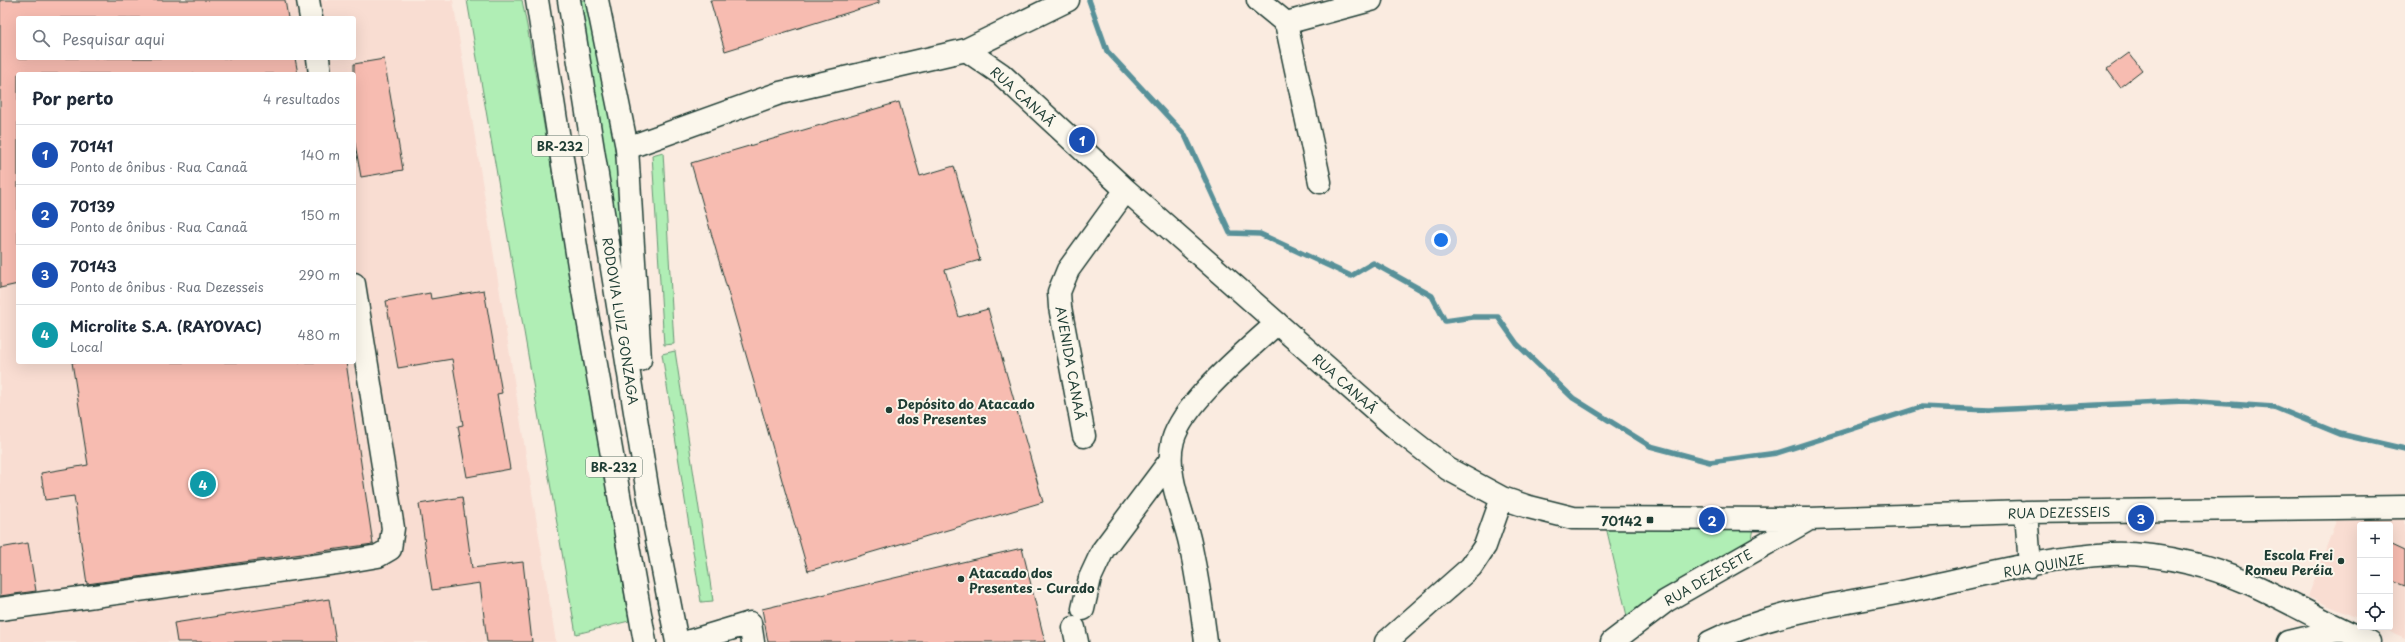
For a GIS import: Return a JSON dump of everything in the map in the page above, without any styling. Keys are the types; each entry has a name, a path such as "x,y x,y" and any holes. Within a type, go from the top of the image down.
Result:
{"main road":[{"path":"308,0 311,16"},
{"name":"BR-232","path":"537,0 583,291 645,642"},
{"name":"RODOVIA LUIZ GONZAGA","path":"569,0 648,493 677,642"},
{"path":"597,0 627,148 648,493"},
{"path":"627,148 780,93 966,50 1068,0"},
{"path":"1258,0 1286,23 1320,182"},
{"path":"1286,23 1371,0"},
{"name":"RUA CANAÃ","path":"966,50 1001,74 1126,190 1397,429 1448,469 1502,498 1573,518 1809,520"},
{"path":"318,60 320,72"},
{"name":"AVENIDA CANAÃ","path":"1084,436 1060,307 1059,292 1068,270 1126,190"},
{"path":"0,610 343,562 378,556 390,549 393,528 356,297"},
{"path":"1078,626 1090,578 1103,550 1169,462 1174,439 1181,423 1195,404 1277,323"},
{"path":"1169,462 1200,591 1206,642"},
{"path":"1386,642 1471,566 1485,546 1502,498"},
{"name":"RUA DEZESSEIS","path":"1809,520 2026,512 2405,507"},
{"path":"2026,512 2030,566"},
{"name":"RUA DEZESETE","path":"1612,642 1666,601 1809,520"},
{"name":"RUA QUINZE","path":"1710,642 1731,631 1786,616 2030,566 2112,554 2149,555 2192,563 2237,579 2282,598 2340,630 2370,642"},
{"path":"670,608 687,642 750,623 753,642"},
{"path":"2289,642 2340,630"}],"shaded area":[{"path":"0,0 453,0 556,642 0,642"},
{"name":"Escola Frei Romeu Peréia","path":"2337,518 2405,519 2405,638 2387,630 2393,630 2393,522 2357,522 2357,618 2308,597"}],"green space":[{"path":"467,0 522,0 527,26 629,621 576,634"},
{"path":"581,0 585,0 596,35 612,107 623,218 627,292 617,243"},
{"path":"663,152 674,344 664,345 652,155"},
{"path":"675,351 713,601 701,602 662,354"},
{"path":"1606,527 1754,528 1752,539 1746,545 1692,574 1627,616"}],"building":[{"path":"0,0 285,0 288,16 16,16 16,60 295,60 298,72 16,72 16,284 0,288"},
{"path":"710,0 879,0 879,3 725,51"},
{"path":"2129,53 2142,70 2120,87 2107,69"},
{"path":"384,59 403,170 361,177 356,149 356,72 354,72 354,64"},
{"name":"Depósito do Atacado dos Presentes","path":"899,102 920,176 954,166 980,260 945,270 959,317 988,309 1043,502 808,571 691,163"},
{"path":"484,290 502,393 497,394 510,469 467,477 458,426 463,425 452,359 398,368 386,301 430,293 431,299"},
{"path":"72,364 346,364 373,544 87,584 74,496 45,500 41,473 88,465"},
{"path":"462,497 472,568 523,562 532,642 487,642 480,583 432,590 419,504"},
{"path":"28,543 36,591 0,596 0,548"},
{"path":"2393,545 2405,551 2405,586 2393,581"},
{"name":"Atacado dos Presentes - Curado","path":"1022,548 1045,642 768,642 762,609"},
{"path":"329,599 336,642 177,642 174,623"}],"waterway":[{"path":"1089,0 1107,51 1185,135 1230,233 1260,234 1351,276 1373,263 1432,296 1445,321 1473,317 1498,317 1517,344 1573,398 1650,446 1710,462 1777,453 1921,407 1989,410 2184,401 2274,407 2340,434 2405,449"}],"place":[{"name":"70141","path":"1082,140"},
{"name":"Depósito do Atacado dos Presentes","path":"889,410"},
{"name":"Microlite S.A. (RAYOVAC)","path":"203,484"},
{"name":"70143","path":"2141,518"},
{"name":"70142","path":"1650,520"},
{"name":"70139","path":"1712,520"},
{"name":"Escola Frei Romeu Peréia","path":"2341,561"},
{"name":"Atacado dos Presentes - Curado","path":"961,579"}]}
